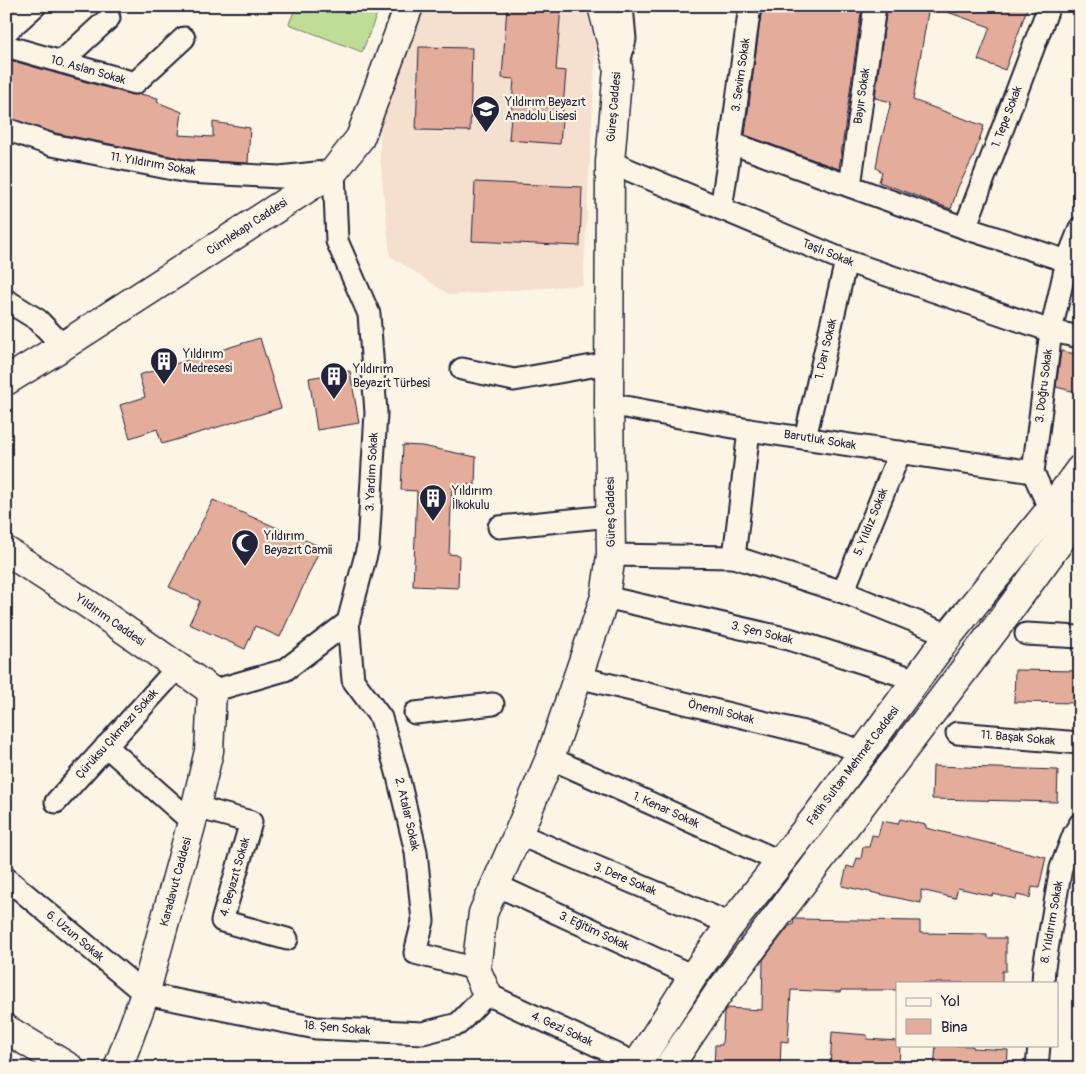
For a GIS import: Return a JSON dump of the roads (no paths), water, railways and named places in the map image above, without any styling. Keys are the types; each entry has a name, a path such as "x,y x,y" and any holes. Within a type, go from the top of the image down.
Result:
{"main road":[{"name":"Cümlekapı Caddesi","path":"6,381 334,171 360,138 409,6"},
{"name":"Güreş Caddesi","path":"486,994 476,969 483,913 550,758 606,596 611,555 609,404 610,162 618,68 602,6"},
{"name":"Fatih Sultan Mehmet Caddesi","path":"636,1066 693,976 731,924 781,862 864,752 949,635 1080,470"},
{"path":"668,1068 717,995 996,628 1080,514"},
{"name":"Yıldırım Caddesi","path":"6,550 88,604 212,691"},
{"name":"Karadavut Caddesi","path":"118,1068 145,994 194,814 209,751 212,691"},
{"path":"6,1029 70,1068"}],"street":[{"path":"6,32 35,6"},
{"path":"618,68 625,39 622,6"},
{"name":"3. Sevim Sokak","path":"721,209 732,143 750,6"},
{"name":"Bayır Sokak","path":"850,186 875,6"},
{"name":"1. Tepe Sokak","path":"965,228 1049,6"},
{"path":"61,62 109,18"},
{"name":"10. Aslan Sokak","path":"6,46 135,84 184,38"},
{"name":"11. Yıldırım Sokak","path":"6,129 52,145 188,172 280,177 334,171"},
{"path":"732,143 965,228 1073,262"},
{"name":"Taşlı Sokak","path":"610,162 846,261 1051,331 1080,336"},
{"name":"3. Yardım Sokak","path":"334,171 337,241 369,314 376,413 368,547 348,622"},
{"name":"3. Doğru Sokak","path":"1033,472 1051,331 1073,262 1080,228"},
{"name":"1. Darı Sokak","path":"805,438 846,261"},
{"path":"6,300 38,320 63,346"},
{"path":"462,369 514,380 609,362"},
{"name":"Barutluk Sokak","path":"609,404 750,430 1033,472"},
{"path":"734,557 750,430"},
{"name":"5. Yıldız Sokak","path":"843,592 900,452"},
{"path":"1033,472 1050,510"},
{"path":"499,527 611,516"},
{"path":"611,555 734,557 843,592 949,635"},
{"name":"3. Şen Sokak","path":"606,596 789,639 917,680"},
{"path":"212,691 286,670 348,622"},
{"name":"2. Atalar Sokak","path":"348,622 353,680 381,718 397,772 416,852 423,921 415,953 476,969"},
{"path":"1026,634 1080,637"},
{"name":"Çürüksu Çıkmazı Sokak","path":"56,802 178,667"},
{"name":"Önemli Sokak","path":"578,678 808,733 864,752"},
{"path":"415,713 493,704"},
{"name":"11. Başak Sokak","path":"957,733 1080,743"},
{"path":"106,746 194,814"},
{"name":"1. Kenar Sokak","path":"550,758 781,862"},
{"name":"4. Beyazıt Sokak","path":"194,814 251,822 222,921 287,939"},
{"name":"8. Yıldırım Sokak","path":"1043,982 1061,868 1077,829"},
{"name":"3. Dere Sokak","path":"518,834 731,924"},
{"name":"6. Uzun Sokak","path":"6,878 145,994"},
{"name":"3. Eğitim Sokak","path":"496,885 693,976"},
{"name":"18. Şen Sokak","path":"145,994 316,1028 423,1033 458,1024 486,994"},
{"name":"4. Gezi Sokak","path":"486,994 636,1066"},
{"path":"1037,1068 1039,1046"}],"place":[{"name":"Yıldırım Beyazıt Anadolu Lisesi","path":"486,133"},
{"name":"Yıldırım Medresesi","path":"164,385"},
{"name":"Yıldırım Beyazıt Türbesi","path":"334,400"},
{"name":"Yıldırım İlkokulu","path":"433,522"},
{"name":"Yıldırım Beyazıt Camii","path":"245,567"}]}
